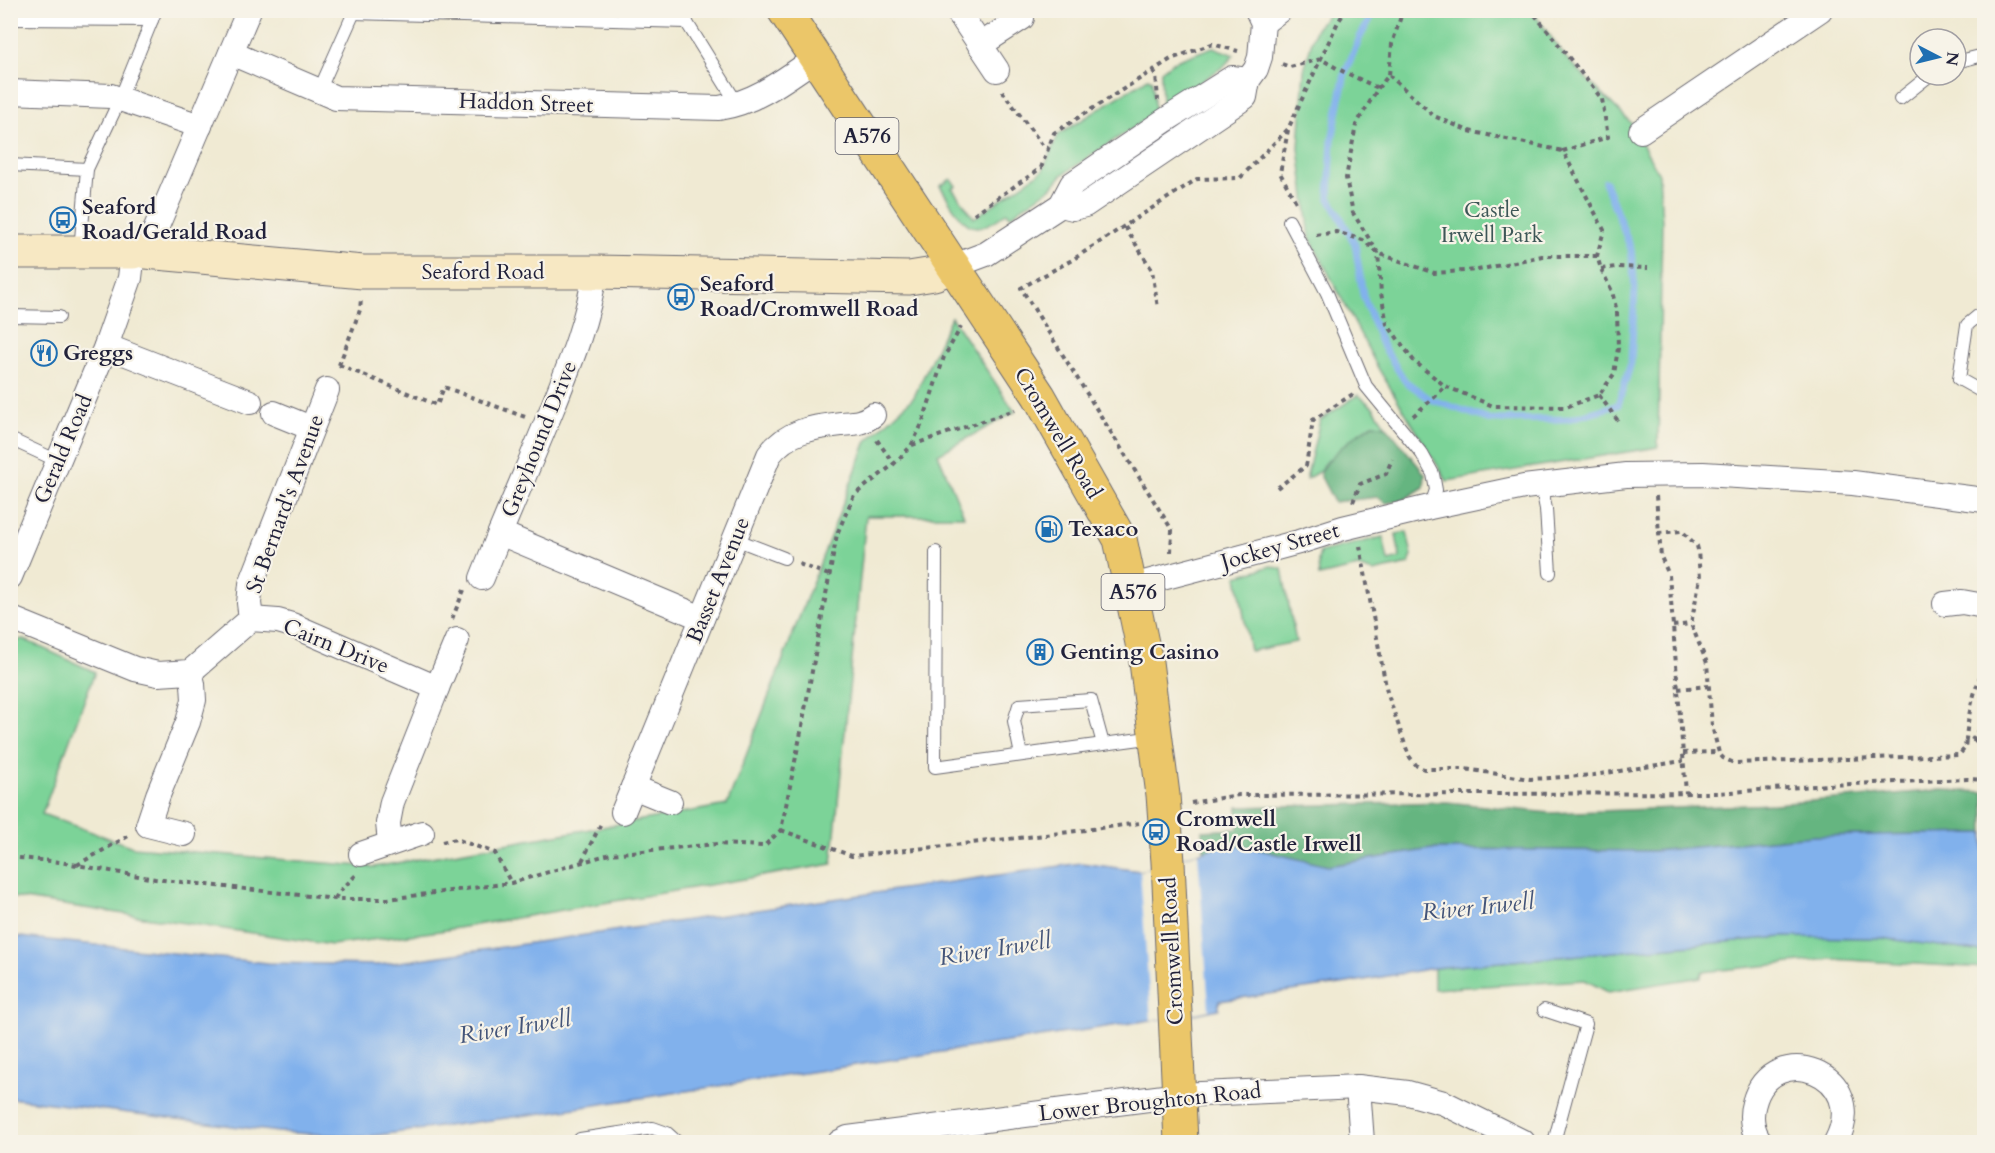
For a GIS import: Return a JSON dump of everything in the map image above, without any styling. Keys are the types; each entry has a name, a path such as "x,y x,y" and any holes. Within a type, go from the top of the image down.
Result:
{"highway":[{"name":"Cromwell Road","path":"784,10 1039,396 1120,539 1132,586 1146,662 1156,736 1168,862 1179,1095"},
{"name":"A576","path":"1179,1095 1181,1143"}],"street":[{"name":"Gerald Road","path":"10,577 106,346 139,252 200,126 249,10"},
{"path":"957,10 997,70"},
{"path":"1641,131 1820,10"},
{"path":"980,45 1027,14"},
{"path":"954,266 986,254 1061,205 1073,208 1085,205 1245,97 1248,80 1256,69 1260,57 1267,15"},
{"name":"Haddon Street","path":"231,53 336,98 719,108 738,105 759,96 816,58"},
{"path":"10,92 111,96 200,126"},
{"name":"Seaford Road","path":"10,252 139,252 363,272 595,272 909,278 934,274 954,266"},
{"name":"Greyhound Drive","path":"595,272 585,322 500,534 702,618"},
{"path":"106,346 250,402"},
{"name":"St Bernard's Avenue","path":"251,619 249,603 251,584 327,390"},
{"path":"274,414 311,428"},
{"name":"Basset Avenue","path":"623,812 769,455 777,444 788,437 815,427 868,418"},
{"name":"Jockey Street","path":"1132,586 1299,542 1349,526 1430,507 1540,484 1626,475 1703,474 1853,483 1984,500"},
{"path":"482,578 500,534"},
{"path":"1945,604 1962,602 1984,606"},
{"path":"10,618 135,669 158,674 190,672 194,700 188,722 148,825 184,834"},
{"name":"Cairn Drive","path":"190,672 251,619 278,621 292,625 437,688"},
{"path":"406,838 388,823 392,802 457,640"},
{"path":"633,787 670,802"},
{"path":"361,854 406,838"},
{"path":"1761,1143 1752,1124 1752,1109 1756,1094 1766,1081 1778,1072 1793,1068 1809,1069 1823,1075 1835,1085 1842,1099 1845,1114 1843,1129 1836,1143"},
{"path":"1358,1087 1362,1143"},
{"name":"Lower Broughton Road","path":"840,1143 848,1138 1179,1095 1358,1087 1408,1094 1444,1103 1523,1143"}],"lane":[{"path":"679,10 738,105"},
{"path":"319,91 354,12 687,22"},
{"path":"10,19 154,15 120,99 87,170 80,252"},
{"path":"1968,59 1984,55"},
{"path":"1900,99 1915,87"},
{"path":"10,165 87,170"},
{"path":"1289,221 1327,293 1366,386 1422,453 1432,474 1436,490 1430,507"},
{"path":"1984,311 1967,324 1959,379 1984,393"},
{"path":"10,316 59,317"},
{"path":"10,439 58,461"},
{"path":"1540,484 1546,509 1550,573"},
{"path":"735,539 784,558"},
{"path":"936,552 935,767 1156,736"},
{"path":"1021,755 1014,721 1019,705 1091,700 1103,744"},
{"path":"1544,1010 1586,1024 1554,1143"},
{"path":"580,1139 653,1128 667,1133 677,1143"}],"path":[{"path":"1170,576 1172,530 1021,288 1125,227 1197,178 1240,178 1288,129 1338,22 1346,10"},
{"path":"1405,10 1392,44 1389,75 1378,88 1356,125 1346,177 1353,213 1378,253 1381,293 1387,324 1414,362 1445,386 1493,406 1566,407 1599,394 1614,374 1618,348 1617,312 1612,291 1600,269 1598,256 1604,230 1563,151"},
{"path":"1389,75 1434,116 1469,131 1563,151 1608,138 1602,99 1531,10"},
{"path":"974,214 1041,168 1054,134 1172,59 1212,44 1290,67 1321,59 1378,88"},
{"path":"997,70 999,87 1043,146 1048,148"},
{"path":"1125,227 1152,270 1158,308"},
{"path":"1315,236 1336,232 1363,240 1378,253 1434,273 1478,270 1542,256 1598,256"},
{"path":"1600,269 1648,268"},
{"path":"327,390 360,310 363,272"},
{"path":"10,857 155,879 335,899 388,899 511,883 610,854 717,844 764,846 781,830 837,534 854,495 894,464 911,446 922,424 944,357 975,301"},
{"path":"339,365 437,405 444,387 545,425"},
{"path":"1277,489 1306,466 1313,420 1366,386"},
{"path":"1426,405 1445,386"},
{"path":"1599,394 1618,421"},
{"path":"911,446 1009,413 1039,396"},
{"path":"868,418 894,464"},
{"path":"1392,459 1386,474 1360,484 1349,526 1387,692 1409,756 1417,766 1424,769 1465,769 1530,778 1550,778 1594,775 1683,761"},
{"path":"1654,475 1661,557 1669,575 1686,793"},
{"path":"1658,533 1682,531 1697,546 1700,578 1691,624 1706,657 1712,726 1718,752 1723,758 1734,763 1959,755 1962,753 1966,739 1968,719 1984,667"},
{"path":"784,558 829,575"},
{"path":"457,640 450,625 468,580 482,578"},
{"path":"1673,626 1691,624"},
{"path":"1979,679 1984,681"},
{"path":"1678,689 1709,686"},
{"path":"1972,740 1984,721"},
{"path":"1966,739 1984,742"},
{"path":"1683,753 1718,752"},
{"path":"781,830 852,856 1045,835 1164,814 1239,795 1717,793 1852,784 1984,780"},
{"path":"582,861 605,816 623,812"},
{"path":"76,866 148,825"},
{"path":"406,838 414,848 456,839 495,853 511,883"}],"green space":[{"name":"Castle Irwell Park","path":"1331,11 1532,11 1567,59 1630,122 1659,174 1662,222 1658,447 1447,481 1378,368 1310,238 1299,148 1304,70 1315,30"},
{"path":"1213,47 1234,55 1224,66 1162,108 1161,71 1173,62"},
{"path":"1148,78 1152,80 1155,113 1062,175 1052,187 1010,216 1007,212 994,222 974,227 960,217 940,186 951,179 956,186 952,188 974,218 1043,170 1058,135"},
{"path":"951,317 1015,412 938,454 964,516 866,516 832,864 440,931 332,945 11,897 11,642 23,639 95,672 42,814 133,847 374,867 727,805 867,441 914,397"},
{"path":"1358,395 1373,407 1386,426 1373,424 1360,432 1324,464 1322,470 1306,479 1320,420"},
{"path":"1373,424 1386,426 1425,474 1424,487 1402,501 1385,503 1378,497 1334,502 1320,475 1342,446"},
{"path":"1407,532 1412,555 1409,564 1373,572 1358,567 1319,576 1320,552 1383,537 1388,561 1400,558 1396,534"},
{"path":"1271,566 1282,569 1296,642 1250,651 1237,576"},
{"path":"1942,790 1984,792 1984,833 1813,836 1654,851 1432,849 1328,866 1230,843 1204,851 1202,831 1238,829 1238,807 1447,802 1550,813 1775,804"},
{"path":"1782,937 1881,938 1984,952 1984,968 1831,959 1702,972 1701,977 1608,992 1585,980 1434,989 1434,968"}],"water":[{"name":"River Irwell","path":"1984,833 1984,952 1881,938 1782,937 1434,968 1219,1001 1219,1009 1175,1018 543,1113 364,1137 278,1132 11,1098 11,936 268,963 379,965 1081,863 1140,871 1230,843 1328,866 1432,849 1654,851 1813,836"}],"pier":[{"path":"1198,853 1209,1010 1175,1018 1151,1020 1140,871"}],"waterway":[{"path":"1375,10 1360,37 1345,73 1332,140 1329,197 1355,244 1363,295 1381,343 1405,381 1430,399 1490,420 1568,419 1618,405 1631,363 1635,288 1631,249 1605,182"}],"place":[{"name":"Seaford Road/Gerald Road","path":"63,220"},
{"name":"Seaford Road/Cromwell Road","path":"681,297"},
{"name":"Greggs","path":"44,353"},
{"name":"Texaco","path":"1049,529"},
{"name":"Genting Casino","path":"1040,652"},
{"name":"Cromwell Road/Castle Irwell","path":"1156,832"}]}
